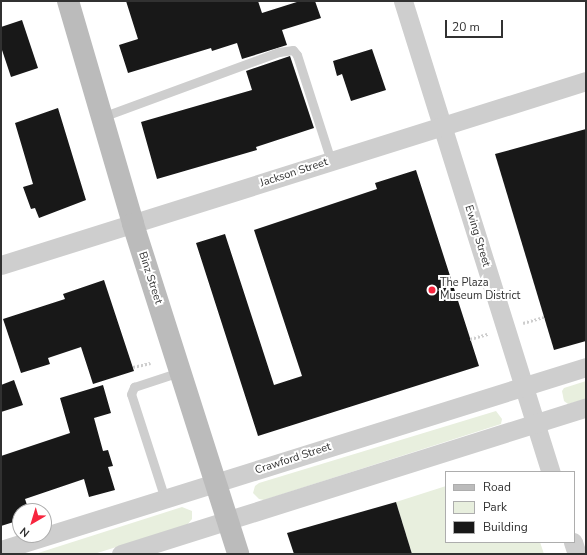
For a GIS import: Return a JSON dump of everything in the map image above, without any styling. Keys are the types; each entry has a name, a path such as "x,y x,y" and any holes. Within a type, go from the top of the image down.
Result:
{"main road":[{"name":"Binz Street","path":"68,1 133,224 238,554"}],"street":[{"name":"Ewing Street","path":"403,1 443,125 534,422 551,471"},
{"name":"Jackson Street","path":"1,265 586,81"},
{"name":"Crawford Street","path":"1,550 586,367"},
{"path":"121,554 534,422 586,407"},
{"path":"573,543 577,554"}],"lane":[{"path":"102,117 279,52 293,50 297,55 332,161"},
{"path":"165,499 131,394 134,387 180,372"}],"path":[{"path":"133,367 151,364"}],"green space":[{"path":"586,381 586,399 568,404 564,401 562,391 564,388"},
{"path":"496,411 502,419 501,424 264,500 259,499 253,493 255,486 259,483"},
{"path":"445,486 445,543 540,543 544,554 412,554 396,502"},
{"path":"182,507 192,511 192,519 187,525 94,554 35,554"}],"building":[{"path":"126,1 258,1 262,13 300,1 315,1 321,18 282,30 287,45 242,59 237,43 212,51 211,48 128,73 119,45 138,39"},
{"path":"22,20 38,68 11,77 1,47 1,27"},
{"path":"372,49 386,90 351,101 342,74 337,76 333,61"},
{"path":"290,56 314,128 256,147 257,150 157,179 141,122 252,90 246,71"},
{"path":"58,108 86,200 39,218 35,208 31,209 23,187 33,184 15,123"},
{"name":"The Plaza Museum District","path":"586,129 586,341 554,350 495,154"},
{"path":"416,170 479,366 258,436 196,243 225,234 274,385 302,376 254,230 377,189 375,183"},
{"path":"104,280 134,371 93,384 81,347 48,358 50,364 21,373 3,319 65,299 63,294"},
{"path":"14,380 23,405 1,412 1,385"},
{"path":"103,385 111,413 94,418 103,451 108,450 113,466 108,467 115,490 89,497 84,479 25,499 26,503 12,503 12,523 1,526 1,456 70,433 60,398"},
{"path":"396,502 412,554 294,554 287,533"}],"place":[{"name":"The Plaza Museum District","path":"432,290"}]}
